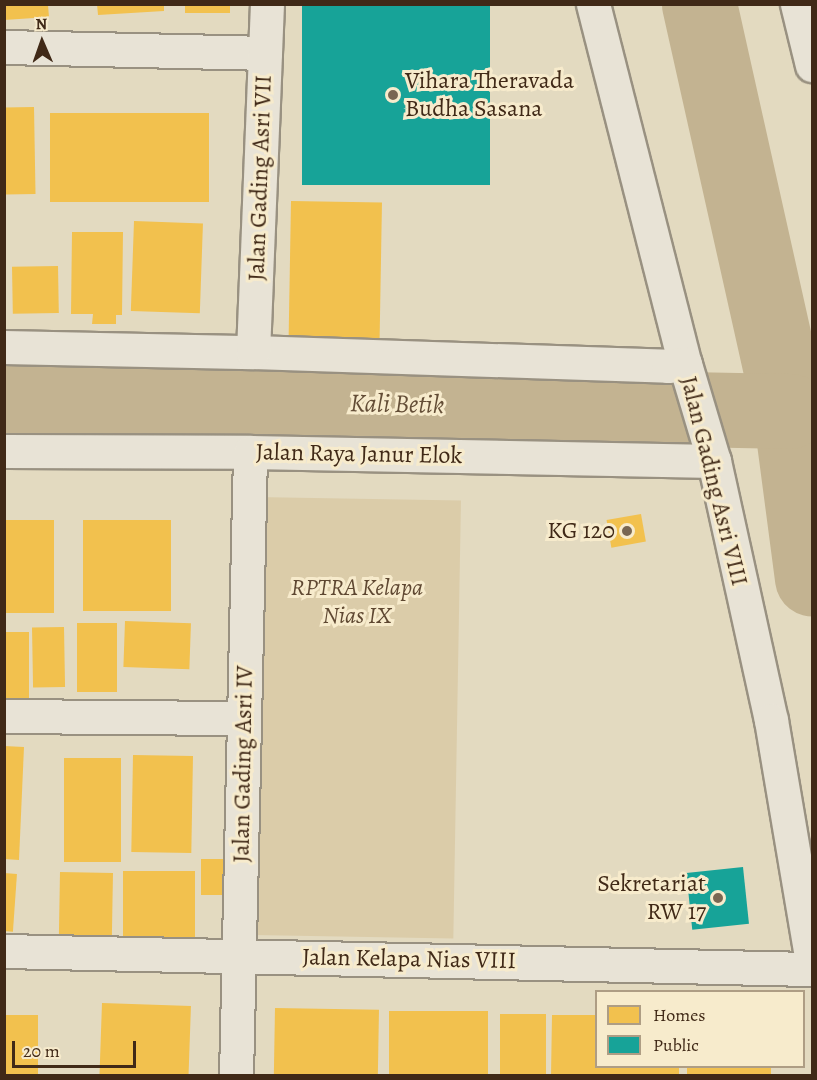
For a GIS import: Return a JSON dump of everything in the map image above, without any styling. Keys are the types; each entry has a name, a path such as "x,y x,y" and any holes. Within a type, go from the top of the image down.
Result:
{"street":[{"name":"Jalan Gading Asri VII","path":"253,351 267,4"},
{"name":"Jalan Gading Asri VIII","path":"593,4 686,367 712,456 771,720 813,962"},
{"path":"796,4 813,65"},
{"path":"4,47 265,53"},
{"path":"4,347 253,351 686,367"},
{"name":"Jalan Raya Janur Elok","path":"4,451 712,456"},
{"name":"Jalan Gading Asri IV","path":"236,1076 250,452"},
{"path":"4,716 244,718"},
{"name":"Jalan Kelapa Nias VIII","path":"4,951 813,969"}],"green space":[{"name":"RPTRA Kelapa Nias IX","path":"255,497 461,501 453,939 247,935"}],"building: Homes":[{"path":"97,4 164,4 164,11 98,15"},
{"path":"4,5 48,5 49,17 4,20"},
{"path":"185,5 230,5 230,13 185,13"},
{"path":"34,107 36,194 6,195 4,108"},
{"path":"50,113 209,113 209,202 50,202"},
{"path":"291,201 382,203 380,340 289,338"},
{"path":"134,221 203,223 200,313 131,311"},
{"path":"72,232 123,232 122,315 116,315 116,324 92,324 93,314 71,314"},
{"path":"58,266 59,313 13,314 12,267"},
{"name":"KG 120","path":"641,514 646,542 611,548 607,520"},
{"path":"4,520 54,520 54,613 4,613"},
{"path":"83,520 171,520 171,611 83,611"},
{"path":"125,621 191,623 189,669 123,667"},
{"path":"77,623 117,623 117,692 77,692"},
{"path":"64,627 65,687 33,688 32,628"},
{"path":"4,632 29,632 29,698 4,698"},
{"path":"4,746 24,747 19,860 4,859"},
{"path":"133,755 193,756 191,853 131,852"},
{"path":"64,758 121,758 121,862 64,862"},
{"path":"201,859 223,859 223,895 201,895"},
{"path":"123,871 195,871 195,940 123,940"},
{"path":"60,872 113,873 112,936 59,935"},
{"path":"4,873 17,874 13,932 4,931"},
{"path":"102,1003 191,1006 189,1076 99,1076"},
{"path":"275,1008 379,1010 378,1076 274,1076"},
{"path":"389,1011 488,1011 488,1076 389,1076"},
{"path":"500,1014 546,1014 546,1076 500,1076"},
{"path":"4,1015 38,1015 38,1076 4,1076"},
{"path":"552,1015 595,1015 595,1068 679,1068 679,1076 551,1076"},
{"path":"687,1068 771,1068 771,1076 687,1076"}],"building: Public":[{"name":"Vihara Theravada Budha Sasana","path":"302,4 490,4 490,185 302,185"},
{"name":"Sekretariat RW 17","path":"743,867 749,924 692,930 686,873"}],"waterway":[{"name":"Kali Betik","path":"699,4 790,411 812,579"},
{"name":"Kali Betik","path":"4,396 790,411"}],"place":[{"name":"Vihara Theravada Budha Sasana","path":"393,95"},
{"name":"KG 120","path":"627,531"},
{"name":"Sekretariat RW 17","path":"718,898"}]}
